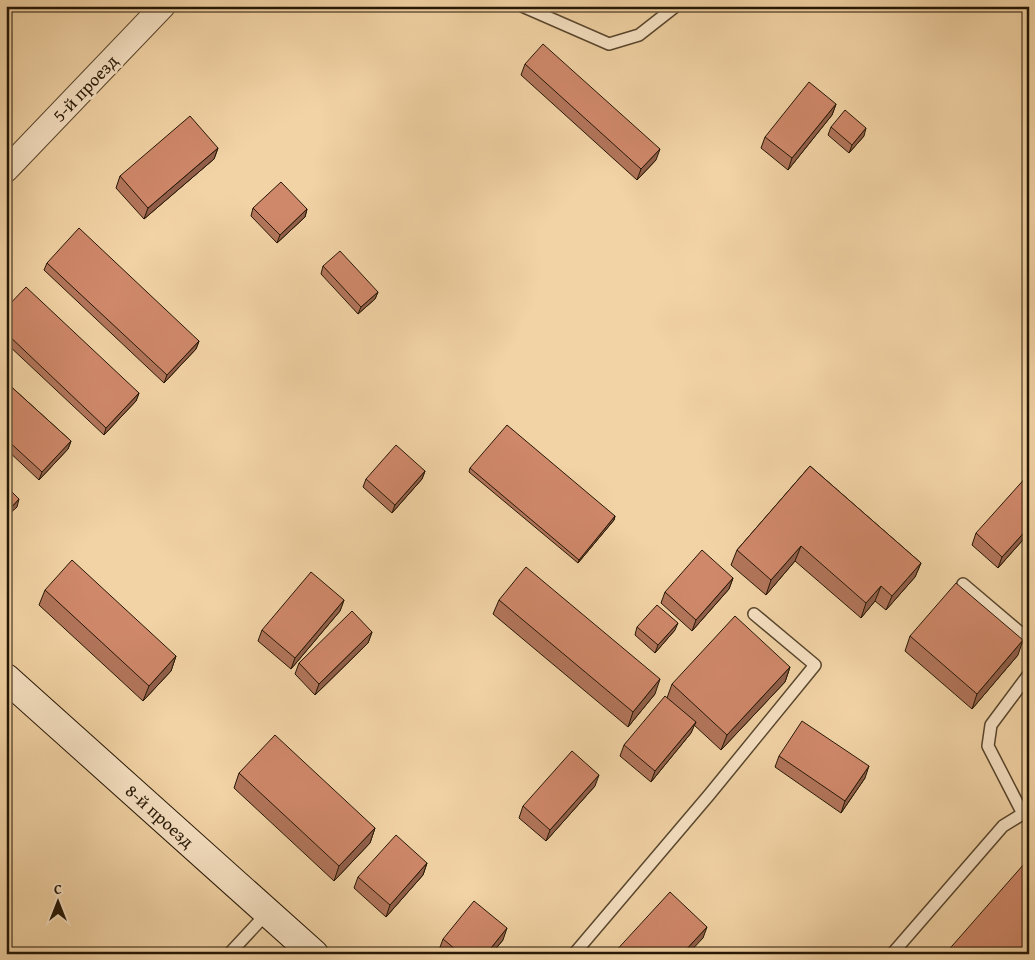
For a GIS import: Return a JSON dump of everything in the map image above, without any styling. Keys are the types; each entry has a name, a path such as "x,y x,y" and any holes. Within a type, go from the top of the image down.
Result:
{"street":[{"name":"5-й проезд","path":"6,170 163,6"},
{"name":"8-й проезд","path":"6,678 314,954"}],"lane":[{"path":"522,6 609,44 639,35 676,6"},
{"path":"963,584 1029,640"},
{"path":"574,954 710,795 815,665 754,614"},
{"path":"892,954 1003,826 1026,812 988,746 991,725 1029,674"},
{"path":"229,954 268,912"}],"building":[{"path":"543,44 660,149 641,169 525,64"},
{"path":"809,82 836,104 792,158 765,137"},
{"path":"845,110 866,128 852,145 831,127"},
{"path":"190,116 218,148 148,208 120,176"},
{"path":"281,182 307,209 280,235 253,208"},
{"path":"79,228 199,341 167,375 47,263"},
{"path":"340,251 378,292 361,307 323,266"},
{"path":"26,287 139,393 106,428 6,333 6,308"},
{"path":"6,382 71,441 42,472 6,439"},
{"path":"507,425 615,516 579,560 470,468"},
{"path":"396,445 425,471 395,505 366,479"},
{"path":"810,466 921,563 892,596 881,586 866,603 801,546 771,580 737,550"},
{"path":"1028,475 1029,527 1002,557 976,533"},
{"path":"6,486 19,499 6,513"},
{"path":"702,550 733,578 696,620 665,592"},
{"path":"72,560 176,656 149,686 45,590"},
{"path":"526,567 660,679 633,712 499,600"},
{"path":"311,572 344,600 295,658 262,630"},
{"path":"956,583 1023,640 977,694 910,636"},
{"path":"657,605 678,623 658,645 637,627"},
{"path":"352,611 372,632 319,684 299,663"},
{"path":"735,616 790,667 727,735 672,684"},
{"path":"665,696 696,722 655,771 624,745"},
{"path":"802,721 869,766 845,801 779,756"},
{"path":"275,735 375,828 339,866 239,773"},
{"path":"572,751 599,775 550,830 523,806"},
{"path":"396,835 427,863 390,905 358,877"},
{"path":"1024,864 1029,868 1029,954 945,954"},
{"path":"670,892 707,927 682,954 613,954"},
{"path":"474,901 507,928 491,948 498,954 461,954 443,939"}]}
